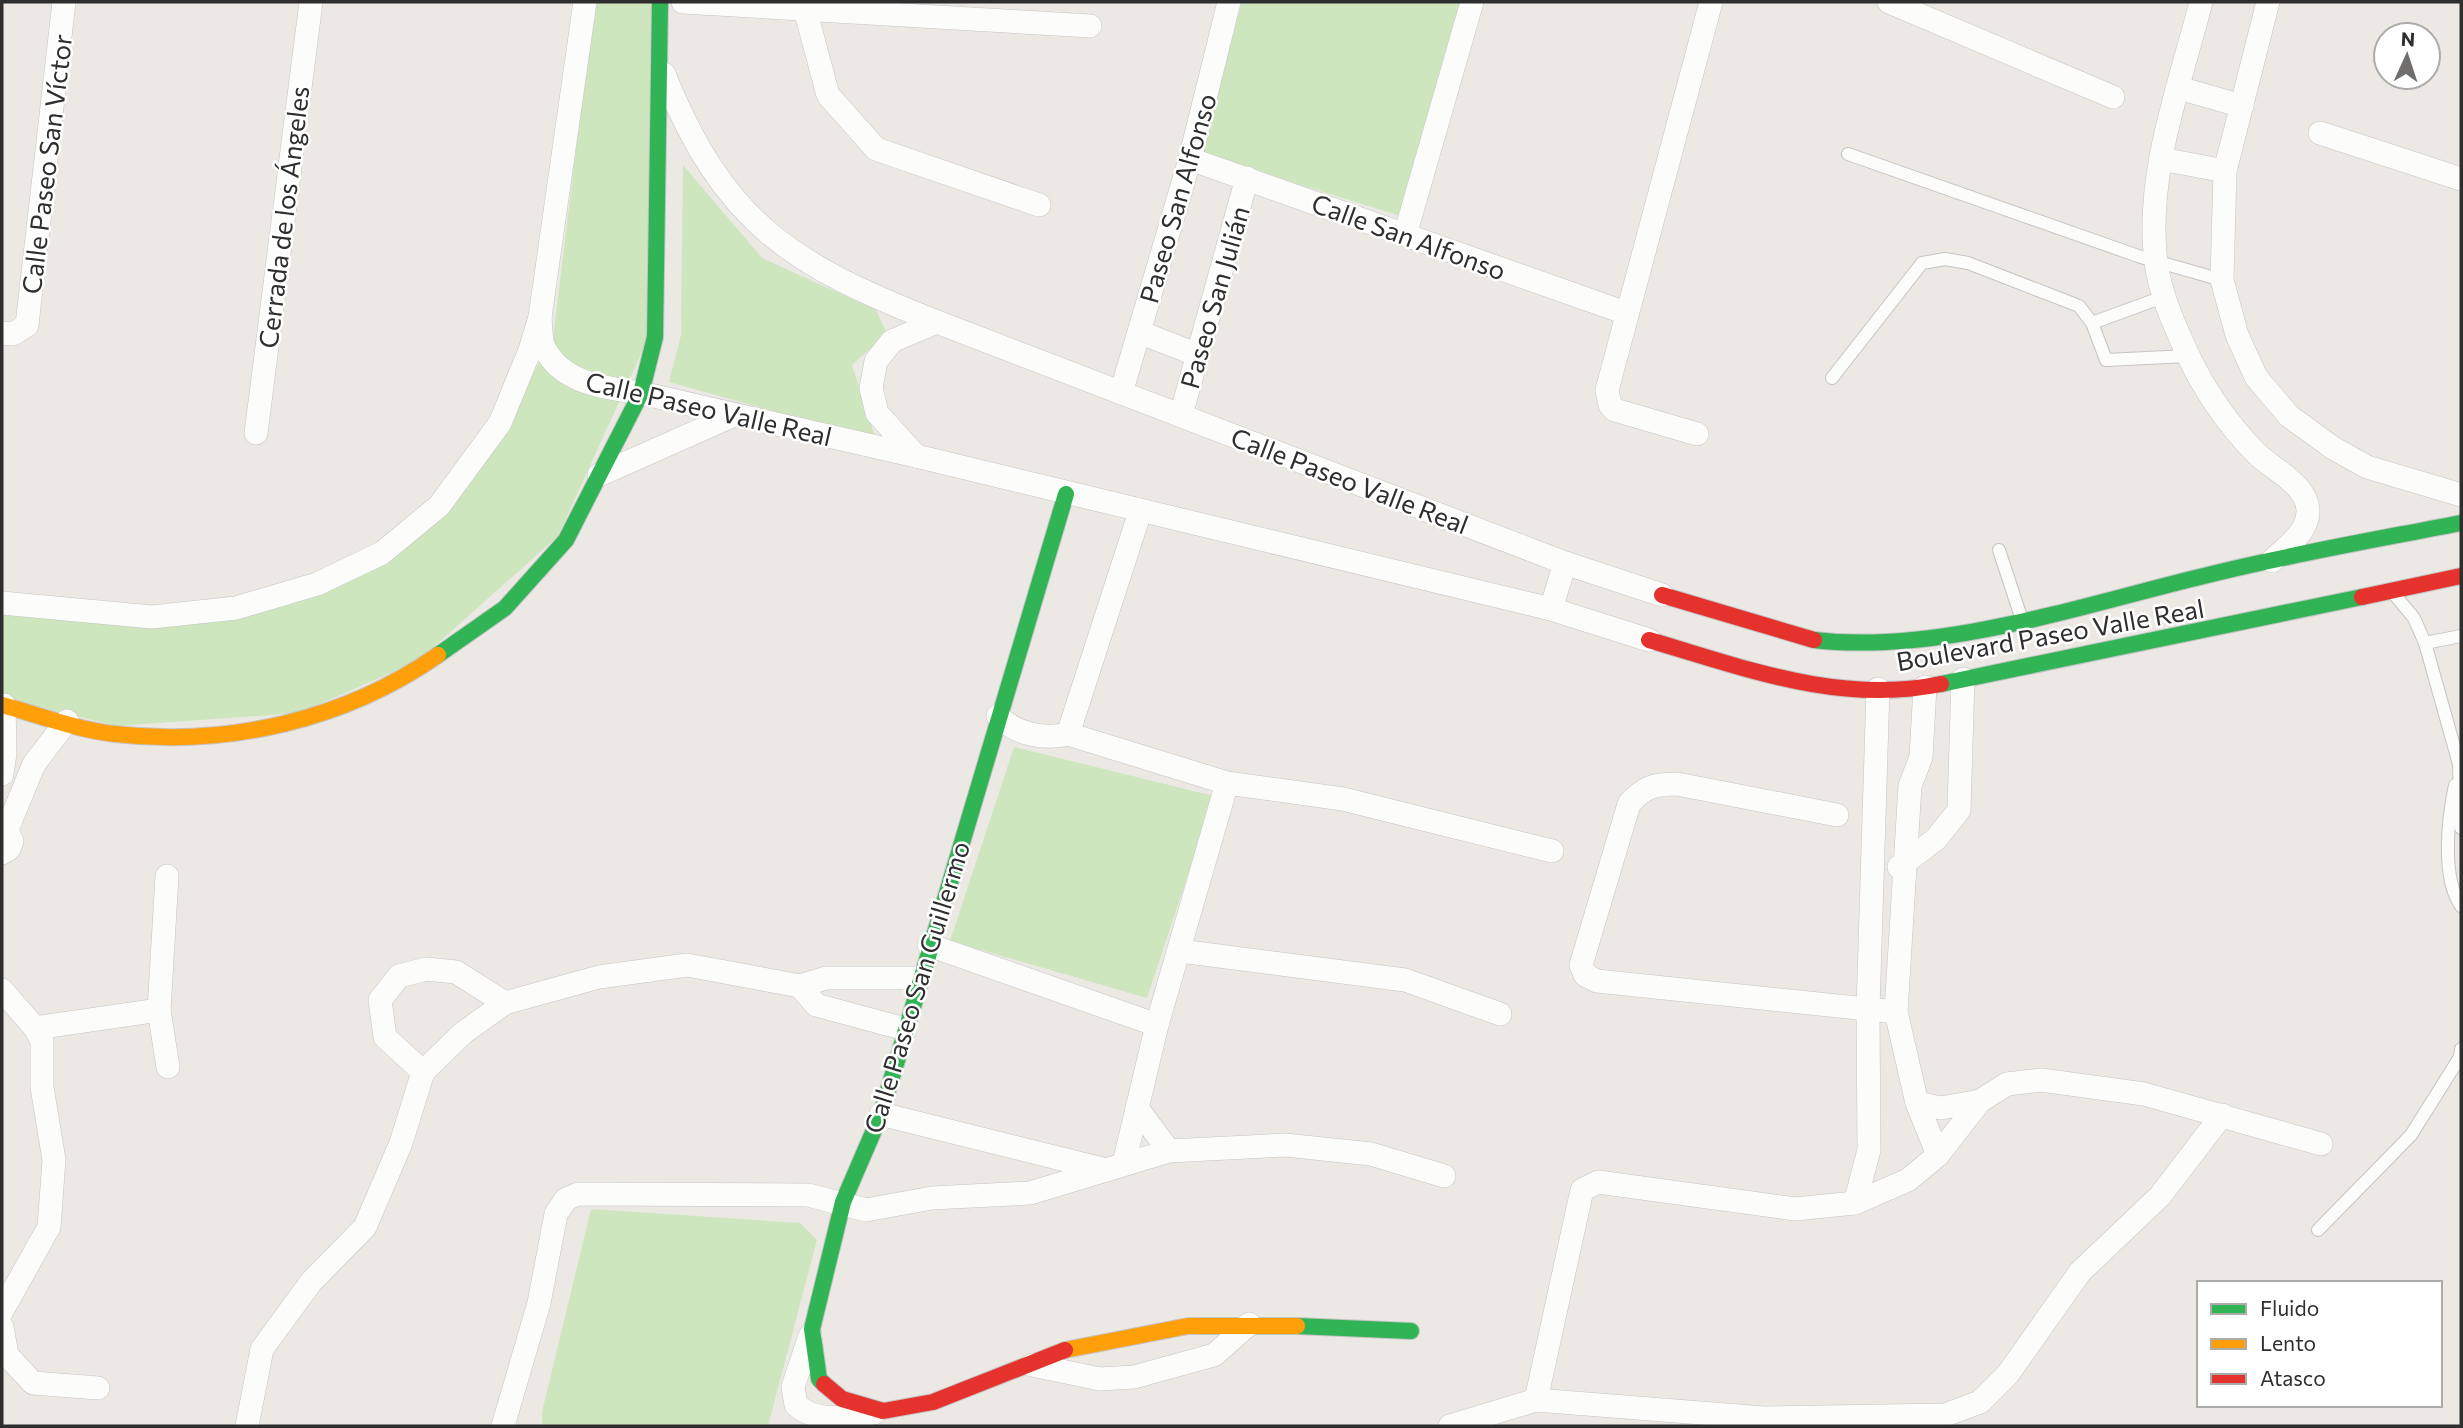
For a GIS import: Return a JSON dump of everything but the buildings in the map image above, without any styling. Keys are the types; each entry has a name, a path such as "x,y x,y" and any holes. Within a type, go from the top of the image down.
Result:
{"street":[{"name":"Calle Paseo San Víctor","path":"2,332 13,334 27,326 64,2"},
{"name":"Cerrada de los Ángeles","path":"256,433 310,2"},
{"path":"2,603 152,617 236,608 317,584 382,553 439,506 500,424 530,351 540,317 585,2"},
{"path":"34,764 4,764 3,705 113,734 191,738 307,720 365,697 422,666 505,608 566,540 641,393 655,337 660,2"},
{"path":"683,2 1090,26"},
{"name":"Paseo San Alfonso","path":"1121,393 1190,159 1229,2"},
{"path":"1405,235 1472,2"},
{"path":"1697,434 1621,413 1610,405 1607,390 1711,2"},
{"path":"1889,2 2113,97"},
{"path":"2201,2 2161,159 2154,211 2156,262 2163,297 2188,356 2213,400 2256,453 2300,490 2308,510 2303,531 2272,561"},
{"path":"2268,2 2225,171 2222,280 2236,335 2256,377 2289,416 2333,448 2367,467 2461,495"},
{"path":"805,9 828,95 876,149 1039,205"},
{"name":"Calle Paseo Valle Real","path":"658,60 677,106 701,152 736,203 768,235 822,273 858,291 1121,393 1565,563 1662,595 1685,609 1761,639"},
{"path":"2179,88 2242,106"},
{"path":"2320,133 2461,179"},
{"name":"Calle San Alfonso","path":"1190,159 1626,313"},
{"path":"2161,159 2225,171"},
{"name":"Paseo San Julián","path":"1181,415 1247,178"},
{"name":"Calle Paseo Valle Real","path":"540,317 544,348 565,373 599,387 641,393 916,456 1551,609 1649,640"},
{"path":"916,456 877,413 871,388 876,361 892,341 937,322"},
{"path":"1139,332 1198,355"},
{"path":"599,475 734,415"},
{"name":"Calle Paseo San Guillermo","path":"812,1329 843,1202 881,1114 929,945 1066,494"},
{"path":"1068,734 1140,512"},
{"name":"Boulevard Paseo Valle Real","path":"1761,639 1888,644 2022,621 2215,579 2272,561 2461,523"},
{"path":"1551,609 1565,563"},
{"name":"Boulevard Paseo Valle Real","path":"1649,640 1675,642 1754,672 1831,688 1926,687 2391,591 2460,581"},
{"path":"2217,611 2233,625"},
{"path":"1754,672 1761,639"},
{"path":"1872,881 1906,863 1936,839 1959,810 1963,679"},
{"path":"1926,687 1922,757 1910,786 1896,1012 1917,1103 1938,1155"},
{"path":"1855,1203 1869,1150 1868,1009 1878,689"},
{"path":"998,716 1009,727 1024,733 1058,737 1068,734 1227,783 1343,799 1552,851"},
{"path":"5,829 34,764 67,721"},
{"path":"1115,1167 1137,1108 1157,1025 1181,951 1227,783"},
{"path":"1837,815 1677,784 1655,784 1642,789 1629,804 1581,965 1585,975 1597,981 1896,1012"},
{"path":"167,876 159,1010 168,1066"},
{"path":"929,945 1157,1025"},
{"path":"1181,951 1405,979 1500,1014"},
{"path":"247,1426 262,1349 310,1282 365,1227 401,1143 423,1072 463,1032 505,1003 599,977 687,965 800,986 826,978 920,978"},
{"path":"423,1072 385,1037 380,1000 399,976 426,969 456,972 505,1003"},
{"path":"800,986 816,1005 905,1029"},
{"path":"2,990 35,1028 42,1041 42,1087 54,1160 49,1227 2,1311"},
{"path":"35,1028 159,1010"},
{"path":"1536,1400 1582,1191 1590,1184 1598,1182 1795,1209 1855,1203 1908,1180 1938,1155 1980,1101 2007,1084 2041,1080 2144,1094 2321,1144"},
{"path":"1917,1103 1941,1108 1980,1101"},
{"path":"1137,1108 1169,1151"},
{"path":"881,1114 1115,1167"},
{"path":"1450,1426 1536,1400 1764,1418 1945,1415 1980,1402 2008,1374 2080,1272 2160,1196 2222,1115"},
{"path":"503,1426 539,1303 556,1214 566,1199 578,1194 783,1194 843,1202 866,1210 932,1198 1030,1193 1169,1151 1285,1145 1371,1154 1444,1177"},
{"path":"1869,1150 1887,1173 1908,1180"},
{"path":"812,1329 793,1387 796,1405 807,1415 826,1419 933,1402 1032,1365 1063,1350 1188,1326 1249,1324 1410,1331"},
{"path":"1032,1365 1100,1379 1134,1377 1214,1354 1249,1324"},
{"path":"2,1327 7,1355 33,1383 98,1388"},
{"path":"812,1329 818,1378 842,1399 883,1411"}],"lane":[{"path":"1848,154 2156,262 2222,280"},
{"path":"1832,378 1922,263 1945,259 1968,263 2079,306 2092,323 2106,360 2188,356"},
{"path":"2092,323 2163,297"},
{"path":"1999,550 2022,621"},
{"path":"2391,591 2414,618 2425,643 2459,764 2461,828"},
{"path":"2425,643 2461,636"},
{"path":"2459,764 2448,830 2452,888 2461,906"},
{"path":"2318,1230 2410,1135 2460,1056 2461,1049"}],"green space":[{"path":"594,2 656,2 646,343 558,536 418,661 299,713 117,726 2,698 2,608 235,616 427,527 495,437 553,339"},
{"path":"1242,2 1463,2 1404,217 1200,154"},
{"path":"683,165 762,258 876,310 887,334 852,365 876,440 669,382 681,335"},
{"path":"1014,747 1214,796 1147,998 950,941"},
{"path":"591,1209 800,1223 817,1240 768,1426 542,1426 542,1412"}],"traffic: fast":[{"path":"438,655 505,608 566,540 641,393 655,337 660,2"},
{"path":"824,1384 819,1379 812,1329 843,1202 881,1114 1066,494"},
{"path":"1814,640 1863,643 1964,633 2068,611 2277,559 2461,523"},
{"path":"1941,684 2362,597"},
{"path":"1297,1326 1411,1331"}],"traffic: slow":[{"path":"2,705 73,726 115,734 158,737 242,732 284,724 364,697 402,678 438,655"},
{"path":"1065,1350 1188,1326 1297,1326"}],"traffic: jam":[{"path":"2362,597 2461,576"},
{"path":"1662,595 1814,640"},
{"path":"1649,640 1757,672 1829,687 1866,690 1941,684"},
{"path":"824,1384 842,1399 883,1411 933,1402 1065,1350"}]}
